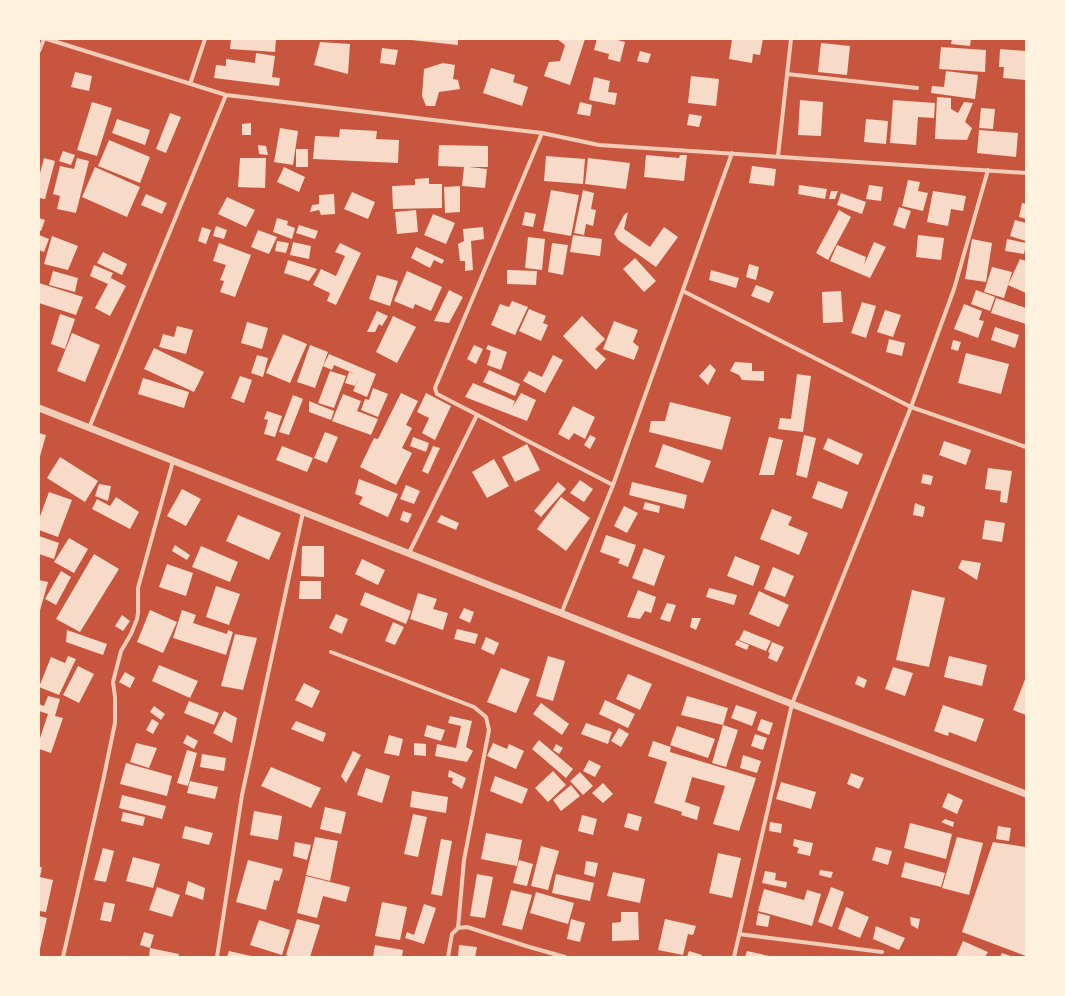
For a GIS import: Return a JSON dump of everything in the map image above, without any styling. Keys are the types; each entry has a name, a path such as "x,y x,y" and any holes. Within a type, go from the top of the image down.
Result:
{"street":[{"path":"39,51 45,39 226,95 542,133 599,145 1026,173"},
{"path":"190,84 205,39"},
{"path":"778,156 791,39"},
{"path":"787,74 917,88"},
{"path":"89,428 226,95"},
{"path":"542,133 435,388 437,394 614,485"},
{"path":"562,614 614,485 732,154"},
{"path":"734,957 792,704 911,408 954,289 988,170"},
{"path":"683,291 911,408 1026,447"},
{"path":"39,408 792,704 1026,794"},
{"path":"409,553 477,415"},
{"path":"63,957 115,723 115,697 113,682 121,650 131,634 137,620 138,588 173,461"},
{"path":"217,957 242,795 303,512"},
{"path":"331,652 474,707 486,717 489,730 464,860 458,928"},
{"path":"448,957 452,934 458,928 467,927 565,957"},
{"path":"739,934 882,952"}],"building":[{"path":"231,39 276,39 275,52 230,49"},
{"path":"458,39 458,45 411,40"},
{"path":"557,39 585,39 570,85 544,76 549,62 560,61 565,45"},
{"path":"597,39 614,39 625,42 620,62 608,59 609,54 594,50"},
{"path":"732,39 763,39 760,55 753,54 752,63 729,59"},
{"path":"952,39 971,39 970,46 951,44"},
{"path":"320,42 350,44 348,74 314,65"},
{"path":"821,43 850,46 847,75 818,72"},
{"path":"941,47 986,50 985,72 939,69"},
{"path":"382,48 398,50 395,65 380,63"},
{"path":"1000,49 1026,51 1026,80 1003,78 1004,67 999,67"},
{"path":"640,51 651,54 648,63 637,61"},
{"path":"256,53 275,56 272,77 280,78 279,86 214,78 216,65 226,66 226,59 255,63"},
{"path":"443,63 455,65 453,79 458,80 460,89 439,92 435,106 426,106 422,96 424,69"},
{"path":"491,68 515,75 513,82 528,87 522,106 483,93"},
{"path":"946,71 978,75 975,99 931,93 932,86 944,87"},
{"path":"75,72 92,76 89,91 71,87"},
{"path":"691,76 719,79 716,106 688,103"},
{"path":"594,77 610,81 608,92 617,93 615,105 589,100"},
{"path":"937,97 951,98 951,109 958,113 964,102 973,103 965,122 972,128 967,140 935,139"},
{"path":"800,100 823,102 821,136 798,135"},
{"path":"893,100 935,103 934,118 918,117 916,145 890,143"},
{"path":"92,102 112,108 97,156 77,150"},
{"path":"580,102 592,105 590,116 577,114"},
{"path":"981,108 995,109 993,129 979,128"},
{"path":"170,113 181,117 166,153 156,149"},
{"path":"689,114 702,116 699,127 687,125"},
{"path":"117,119 150,130 145,145 112,133"},
{"path":"866,119 888,121 886,144 864,142"},
{"path":"251,123 251,135 242,135 242,124"},
{"path":"280,128 298,131 293,165 274,162"},
{"path":"340,129 377,131 376,139 399,140 398,163 313,159 315,136 339,137"},
{"path":"979,130 1018,133 1016,157 977,153"},
{"path":"109,140 150,157 140,183 98,166"},
{"path":"258,145 266,146 268,155 259,154"},
{"path":"439,145 488,146 488,167 469,167 487,169 485,188 462,186 464,167 438,166"},
{"path":"296,149 308,149 308,167 296,167"},
{"path":"63,151 75,155 71,165 59,161"},
{"path":"646,155 679,158 680,155 687,155 684,181 644,177"},
{"path":"546,156 585,159 583,184 544,181"},
{"path":"44,158 55,161 45,199 39,198 39,177"},
{"path":"77,158 89,161 76,213 57,209 60,196 53,194 60,166 74,169"},
{"path":"240,158 266,158 265,188 238,187"},
{"path":"588,158 630,163 626,189 585,184"},
{"path":"752,166 776,169 774,186 749,183"},
{"path":"95,167 140,187 127,217 82,197"},
{"path":"284,167 305,177 299,192 277,182"},
{"path":"429,178 429,184 442,184 442,208 393,209 392,186 415,185 415,179"},
{"path":"908,180 920,182 918,191 928,193 923,211 902,206"},
{"path":"799,185 827,189 825,199 798,194"},
{"path":"869,185 883,187 881,201 866,199"},
{"path":"460,186 460,212 445,213 444,187"},
{"path":"551,190 579,195 571,236 543,231"},
{"path":"583,190 594,193 591,209 596,210 593,226 586,224 584,235 574,233"},
{"path":"831,191 838,191 835,199 829,199"},
{"path":"933,191 966,196 963,211 951,209 948,226 927,222"},
{"path":"352,192 375,202 368,219 344,209"},
{"path":"841,193 866,202 862,214 837,205"},
{"path":"146,194 167,203 162,214 141,205"},
{"path":"334,194 335,214 321,215 319,210 310,212 312,205 319,204 319,195"},
{"path":"227,197 255,210 246,227 218,214"},
{"path":"1022,203 1026,204 1026,219 1019,217"},
{"path":"899,207 911,211 905,229 893,225"},
{"path":"416,210 418,232 397,234 395,212"},
{"path":"839,210 851,217 828,260 816,253"},
{"path":"525,212 536,214 533,227 522,225"},
{"path":"628,212 624,229 650,247 664,227 678,237 656,267 618,240 614,234 624,215"},
{"path":"433,214 455,223 446,244 424,235"},
{"path":"39,218 45,220 41,231 39,230"},
{"path":"277,218 288,221 287,225 295,228 292,239 273,232"},
{"path":"1015,220 1026,223 1026,241 1010,236"},
{"path":"299,225 318,231 315,239 296,233"},
{"path":"216,226 227,230 224,239 213,236"},
{"path":"202,227 211,230 206,244 198,241"},
{"path":"483,227 484,239 471,241 473,270 465,271 465,261 460,261 458,244 464,241 463,229"},
{"path":"258,230 277,237 269,254 251,247"},
{"path":"39,235 49,239 44,252 39,250"},
{"path":"573,235 602,239 600,256 570,252"},
{"path":"918,235 944,238 941,260 916,257"},
{"path":"52,236 78,246 68,270 44,264"},
{"path":"528,237 545,239 542,270 525,268"},
{"path":"972,239 992,243 986,282 965,279"},
{"path":"1007,239 1026,243 1024,254 1005,251"},
{"path":"277,241 289,243 286,253 275,251"},
{"path":"293,242 311,246 309,259 290,255"},
{"path":"874,242 886,247 870,278 830,261 837,245 866,257 864,265"},
{"path":"219,243 251,255 235,297 220,292 224,281 220,280 226,265 213,261"},
{"path":"340,243 361,253 336,305 327,301 330,293 313,285 321,269 336,276 345,256 335,252"},
{"path":"552,243 568,245 563,275 548,272"},
{"path":"416,247 444,260 442,264 434,260 430,268 411,258"},
{"path":"103,252 127,264 122,275 97,263"},
{"path":"635,258 656,281 644,292 623,269"},
{"path":"1020,259 1026,261 1026,293 1008,285"},
{"path":"288,260 317,269 309,281 284,273"},
{"path":"749,264 759,267 756,280 746,277"},
{"path":"94,265 113,273 109,282 111,278 126,286 110,316 95,308 108,284 90,276"},
{"path":"992,267 1012,272 1004,298 984,292"},
{"path":"507,270 537,271 536,285 507,284"},
{"path":"711,270 739,278 736,288 709,280"},
{"path":"53,271 78,278 75,292 49,285"},
{"path":"407,271 442,287 431,311 415,304 413,309 394,301"},
{"path":"377,275 398,281 390,306 369,299"},
{"path":"39,283 83,297 76,315 39,303"},
{"path":"756,285 774,292 769,303 751,296"},
{"path":"449,290 463,297 449,323 434,321"},
{"path":"976,290 995,297 990,311 971,304"},
{"path":"841,291 843,322 823,323 822,292"},
{"path":"996,298 1026,308 1026,324 991,313"},
{"path":"512,301 528,307 515,335 491,325 500,304 509,307"},
{"path":"862,302 876,306 866,338 851,333"},
{"path":"964,304 982,311 979,320 984,321 978,338 954,329"},
{"path":"529,309 546,316 543,323 548,325 541,341 519,331"},
{"path":"885,310 901,315 893,337 877,332"},
{"path":"377,311 388,316 382,326 379,324 375,332 367,332"},
{"path":"60,314 75,319 65,349 51,344"},
{"path":"393,316 416,327 397,363 376,352"},
{"path":"582,316 605,339 595,349 606,359 596,370 563,336"},
{"path":"614,321 638,330 633,342 639,347 634,360 603,349"},
{"path":"247,322 268,328 262,349 241,343"},
{"path":"177,326 193,330 186,354 159,347 163,334 174,337"},
{"path":"995,327 1019,335 1015,348 991,340"},
{"path":"72,333 100,345 85,382 57,371"},
{"path":"283,334 307,344 290,383 266,373"},
{"path":"889,339 905,343 902,356 886,352"},
{"path":"953,340 961,342 958,351 951,349"},
{"path":"310,345 328,352 315,388 297,382"},
{"path":"474,345 483,349 476,364 467,359"},
{"path":"488,345 507,352 501,370 487,365 491,351 486,349"},
{"path":"154,348 204,372 194,392 144,369"},
{"path":"966,353 1009,364 1001,394 958,383"},
{"path":"329,354 376,374 367,397 353,391 360,376 355,386 345,383 349,372 355,374 334,365 332,370 323,366"},
{"path":"257,355 268,358 263,377 251,373"},
{"path":"553,355 563,360 545,393 523,381 529,371 542,377"},
{"path":"735,362 752,363 752,371 764,371 764,381 742,380 739,375 730,371"},
{"path":"710,364 716,370 708,385 699,376"},
{"path":"489,370 520,384 515,396 483,382"},
{"path":"330,371 346,376 334,408 318,403"},
{"path":"797,374 811,376 803,432 778,429 780,418 791,419"},
{"path":"240,376 252,380 244,403 231,398"},
{"path":"143,378 189,392 184,408 138,394"},
{"path":"473,383 515,401 512,408 521,393 536,400 527,421 465,397"},
{"path":"373,388 388,394 378,417 361,410 365,399 369,400"},
{"path":"401,393 418,401 406,425 412,428 402,448 412,453 396,485 360,467 374,438 378,439"},
{"path":"426,393 451,406 435,440 422,433 429,418 417,412"},
{"path":"343,394 361,401 357,411 378,419 371,435 332,421"},
{"path":"293,395 303,399 289,435 279,432"},
{"path":"309,401 334,411 331,420 309,412"},
{"path":"670,402 731,417 722,450 649,432 651,421 665,421"},
{"path":"573,406 595,417 585,439 574,433 569,440 558,434"},
{"path":"267,411 282,416 275,437 264,434 268,420 264,419"},
{"path":"325,432 338,437 327,463 314,458"},
{"path":"39,433 46,435 39,460"},
{"path":"590,435 596,438 590,449 584,445"},
{"path":"804,435 816,438 807,478 796,475"},
{"path":"413,437 429,443 426,452 410,446"},
{"path":"769,437 783,440 774,475 759,475"},
{"path":"828,438 863,454 858,465 823,449"},
{"path":"944,441 971,450 966,465 939,455"},
{"path":"527,444 540,470 515,482 502,457"},
{"path":"663,444 711,461 703,483 655,467"},
{"path":"282,446 313,458 307,472 276,460"},
{"path":"433,446 440,448 428,474 422,471"},
{"path":"60,457 98,481 85,502 47,478"},
{"path":"494,459 509,486 487,498 472,472"},
{"path":"988,468 1012,471 1007,503 1000,502 1001,491 985,489"},
{"path":"923,474 933,476 931,485 921,483"},
{"path":"359,479 398,494 388,517 359,504 363,497 355,494"},
{"path":"580,480 593,489 584,502 570,493"},
{"path":"818,481 848,492 842,509 812,498"},
{"path":"558,482 566,489 541,517 534,511"},
{"path":"632,482 687,495 684,509 629,495"},
{"path":"99,484 111,486 108,501 95,496"},
{"path":"406,485 420,491 414,504 400,499"},
{"path":"182,489 201,499 186,526 167,516"},
{"path":"49,492 72,500 58,537 39,530 39,519"},
{"path":"116,497 139,512 130,529 92,509 97,499 110,506"},
{"path":"561,497 590,518 566,551 537,529"},
{"path":"645,502 660,506 659,513 643,509"},
{"path":"915,503 925,507 923,517 913,515"},
{"path":"624,506 638,513 627,533 614,526"},
{"path":"772,509 792,517 788,525 808,533 799,555 760,539"},
{"path":"403,511 412,514 408,523 400,520"},
{"path":"238,515 281,533 269,560 226,541"},
{"path":"441,515 459,523 456,530 437,522"},
{"path":"985,520 1005,523 1002,542 982,539"},
{"path":"606,535 636,545 628,567 618,563 620,559 600,552"},
{"path":"39,536 59,543 54,559 39,554"},
{"path":"69,538 88,549 74,573 54,562"},
{"path":"175,545 190,555 187,560 172,551"},
{"path":"201,546 238,562 230,582 192,567"},
{"path":"302,546 324,546 324,577 301,576"},
{"path":"644,548 665,556 654,586 632,578"},
{"path":"94,554 119,569 80,632 56,619"},
{"path":"735,556 760,566 753,586 727,576"},
{"path":"362,559 385,570 378,585 355,574"},
{"path":"962,560 981,563 977,580 958,568"},
{"path":"167,564 193,573 186,596 159,587"},
{"path":"773,567 794,576 785,597 764,589"},
{"path":"61,571 71,577 56,605 45,599"},
{"path":"39,580 48,582 39,614"},
{"path":"300,581 321,581 321,599 299,599"},
{"path":"216,586 240,594 229,625 206,617"},
{"path":"709,588 737,595 734,605 706,597"},
{"path":"638,590 656,597 651,613 645,611 640,619 627,617"},
{"path":"912,590 945,598 929,667 896,660"},
{"path":"759,591 789,605 779,627 749,614"},
{"path":"365,592 411,611 406,624 360,605"},
{"path":"418,593 437,599 433,609 448,613 443,630 410,619"},
{"path":"667,603 676,605 670,622 660,619"},
{"path":"464,608 474,612 470,623 459,618"},
{"path":"150,610 177,622 163,653 137,642"},
{"path":"182,610 196,615 193,623 227,634 228,630 233,632 226,655 173,638"},
{"path":"336,614 348,619 342,634 329,628"},
{"path":"122,615 130,621 123,631 115,626"},
{"path":"692,618 701,618 696,630 690,627"},
{"path":"393,622 404,627 395,645 385,641"},
{"path":"457,629 478,634 475,644 454,639"},
{"path":"67,630 107,644 103,655 66,642"},
{"path":"744,630 771,641 766,651 739,640"},
{"path":"235,634 257,638 243,690 221,686"},
{"path":"486,637 499,643 494,655 481,649"},
{"path":"737,640 749,645 747,650 735,645"},
{"path":"772,642 784,647 777,662 768,658 770,653 768,652"},
{"path":"68,656 76,659 59,695 39,687 51,657 65,663"},
{"path":"548,656 565,661 553,701 536,696"},
{"path":"949,656 987,665 982,686 944,677"},
{"path":"159,665 198,681 190,698 152,681"},
{"path":"78,666 94,674 79,703 63,695"},
{"path":"893,667 913,673 905,696 885,689"},
{"path":"501,668 530,679 516,713 487,702"},
{"path":"125,672 135,678 130,688 119,682"},
{"path":"628,674 652,684 640,710 616,699"},
{"path":"858,676 867,680 864,688 855,684"},
{"path":"1026,677 1026,715 1013,710"},
{"path":"304,683 320,691 312,708 295,700"},
{"path":"48,696 60,699 55,716 63,718 51,753 39,749 39,741 48,714 39,711 39,704 44,706"},
{"path":"687,696 728,708 723,725 681,715"},
{"path":"605,700 635,714 628,728 599,714"},
{"path":"189,701 219,713 214,725 184,713"},
{"path":"541,703 569,724 562,735 533,714"},
{"path":"736,705 757,712 752,726 731,718"},
{"path":"943,705 984,719 976,742 949,732 948,736 934,731"},
{"path":"154,706 165,714 161,720 150,712"},
{"path":"224,711 237,718 232,743 213,733"},
{"path":"450,716 472,721 466,747 473,751 467,762 435,756 437,744 456,748 461,726 448,723"},
{"path":"152,719 159,723 153,734 146,730"},
{"path":"761,719 773,723 769,735 757,730"},
{"path":"296,721 326,733 323,742 291,729"},
{"path":"586,723 612,732 608,744 581,734"},
{"path":"427,725 445,730 441,741 424,736"},
{"path":"723,725 738,730 726,767 712,763"},
{"path":"677,726 715,739 708,758 670,745"},
{"path":"619,728 629,734 621,747 611,741"},
{"path":"755,734 767,738 763,750 751,746"},
{"path":"187,735 198,741 194,749 183,743"},
{"path":"389,735 403,739 399,756 384,753"},
{"path":"539,740 573,769 566,778 532,749"},
{"path":"653,741 671,747 670,752 756,778 739,831 713,824 725,786 692,777 685,802 700,807 697,820 681,815 682,812 654,803 667,762 648,756"},
{"path":"136,743 157,748 149,768 130,762"},
{"path":"414,743 426,744 426,756 414,755"},
{"path":"493,743 507,749 509,744 524,751 516,769 487,756"},
{"path":"556,744 563,748 559,754 553,750"},
{"path":"187,750 197,753 188,786 177,783"},
{"path":"353,751 361,755 346,783 341,776"},
{"path":"202,754 226,758 224,771 200,767"},
{"path":"743,755 761,761 757,773 740,768"},
{"path":"589,760 601,766 595,777 583,771"},
{"path":"126,763 172,776 167,796 120,784"},
{"path":"271,767 321,788 311,808 261,786"},
{"path":"366,768 390,776 382,803 357,795"},
{"path":"449,770 466,778 462,789 452,783 453,778 448,777"},
{"path":"553,771 566,785 548,802 535,788"},
{"path":"580,772 593,786 583,795 570,781"},
{"path":"851,773 864,778 859,789 847,784"},
{"path":"495,776 528,789 522,804 490,791"},
{"path":"190,781 218,787 215,799 187,793"},
{"path":"781,782 816,792 811,809 776,799"},
{"path":"603,783 613,794 603,803 592,793"},
{"path":"571,785 580,796 561,811 553,800"},
{"path":"412,791 448,797 446,813 410,807"},
{"path":"948,793 963,800 957,814 942,807"},
{"path":"122,795 166,806 162,819 119,808"},
{"path":"325,807 346,812 341,834 320,829"},
{"path":"254,811 282,816 278,840 250,835"},
{"path":"123,812 145,817 143,826 121,821"},
{"path":"628,813 642,817 638,831 624,827"},
{"path":"413,814 427,817 418,857 404,854"},
{"path":"582,815 597,819 593,835 578,831"},
{"path":"945,819 954,822 953,827 941,822"},
{"path":"770,822 782,824 781,833 769,831"},
{"path":"910,823 952,834 946,859 904,848"},
{"path":"185,826 213,833 209,845 182,838"},
{"path":"998,826 1011,828 1009,841 996,839"},
{"path":"486,833 522,840 517,866 481,859"},
{"path":"315,837 338,841 330,881 306,875"},
{"path":"957,837 983,843 969,895 942,888"},
{"path":"441,839 452,841 442,896 431,894"},
{"path":"794,839 813,843 810,856 797,853 799,848 793,846"},
{"path":"295,842 311,845 307,860 293,856"},
{"path":"993,842 1026,847 1026,956 962,932"},
{"path":"541,846 559,851 548,890 531,886"},
{"path":"876,847 892,851 888,865 872,860"},
{"path":"103,848 114,851 106,882 94,880"},
{"path":"718,853 741,858 732,898 709,893"},
{"path":"133,857 160,864 153,888 126,881"},
{"path":"248,860 283,869 279,881 274,880 266,910 236,902"},
{"path":"519,860 533,864 527,886 513,883"},
{"path":"586,861 598,863 595,877 584,874"},
{"path":"905,862 945,873 941,887 901,877"},
{"path":"39,867 42,867 40,877 53,880 46,912 39,911"},
{"path":"820,870 833,872 831,878 819,875"},
{"path":"765,871 776,873 775,880 787,882 786,888 762,883"},
{"path":"613,872 645,879 640,903 607,896"},
{"path":"477,874 493,877 485,918 470,916"},
{"path":"556,874 594,883 590,901 552,893"},
{"path":"306,876 350,887 346,902 323,896 317,918 297,913"},
{"path":"188,881 205,888 203,900 185,894"},
{"path":"157,887 180,895 172,917 149,910"},
{"path":"831,887 844,892 832,927 818,922"},
{"path":"764,889 804,900 807,890 821,894 812,926 758,911"},
{"path":"511,890 532,895 522,930 502,925"},
{"path":"536,892 574,903 568,924 530,913"},
{"path":"104,902 115,904 111,922 100,920"},
{"path":"382,902 407,907 400,940 375,936"},
{"path":"424,904 436,908 424,944 405,938 407,932 414,935"},
{"path":"846,907 869,917 860,938 838,929"},
{"path":"621,912 638,912 639,940 612,941 612,923 621,922"},
{"path":"758,913 770,916 768,927 756,925"},
{"path":"39,916 47,918 40,949 39,949"},
{"path":"910,917 920,919 918,929 911,925"},
{"path":"297,919 320,925 310,957 291,957 286,955"},
{"path":"571,919 585,923 580,942 567,939"},
{"path":"665,919 696,926 693,935 688,934 683,955 658,950"},
{"path":"259,920 290,930 282,955 250,945"},
{"path":"876,926 905,938 899,950 873,939"},
{"path":"144,932 154,935 150,948 140,945"},
{"path":"963,941 988,952 985,957 956,957"},
{"path":"375,945 403,950 402,957 373,957"},
{"path":"459,945 477,947 475,957 458,957"},
{"path":"150,948 179,954 178,957 149,957"},
{"path":"229,951 251,956 251,957 227,957"},
{"path":"689,951 702,955 701,957 687,957"},
{"path":"747,951 769,956 769,957 745,957"},
{"path":"1002,953 1013,957 1000,957"}]}
